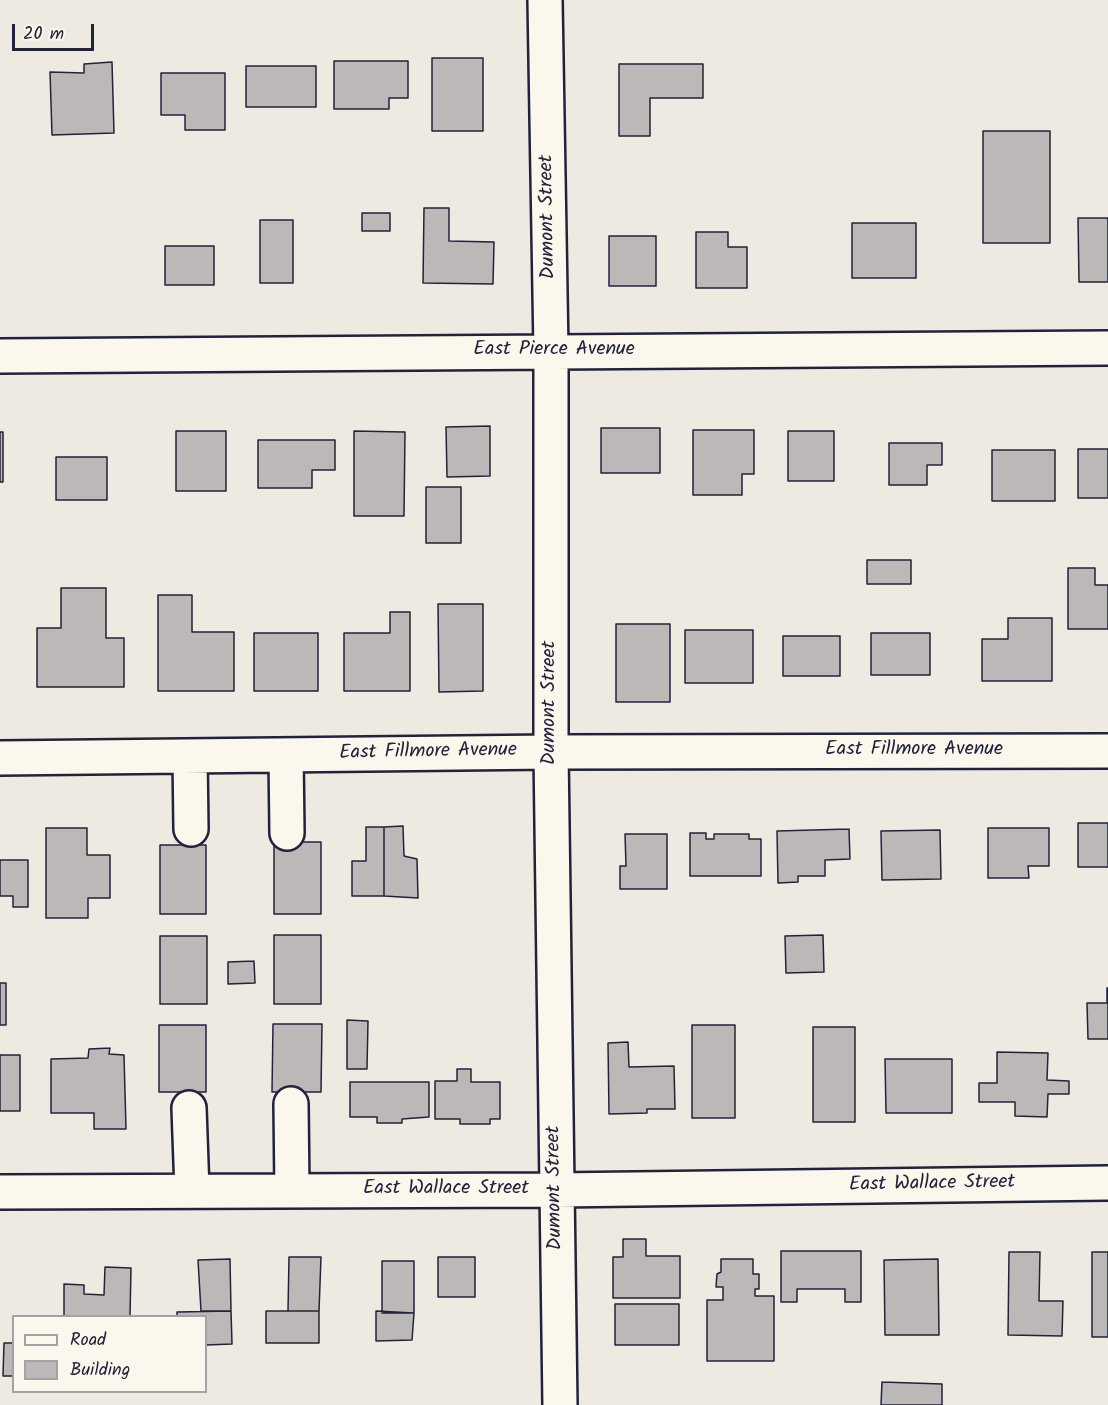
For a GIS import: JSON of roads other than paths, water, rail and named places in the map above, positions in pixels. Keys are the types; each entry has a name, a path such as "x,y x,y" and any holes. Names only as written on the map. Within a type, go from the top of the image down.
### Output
{"street":[{"name":"Dumont Street","path":"545,0 551,351 551,752 560,1405"},
{"name":"East Pierce Avenue","path":"0,356 1108,348"},
{"name":"East Fillmore Avenue","path":"0,758 551,752 1108,751"},
{"path":"286,755 286,833"},
{"path":"190,756 191,829"},
{"path":"291,1104 292,1191"},
{"path":"189,1108 192,1191"},
{"name":"East Wallace Street","path":"0,1192 556,1190 1108,1183"}]}
